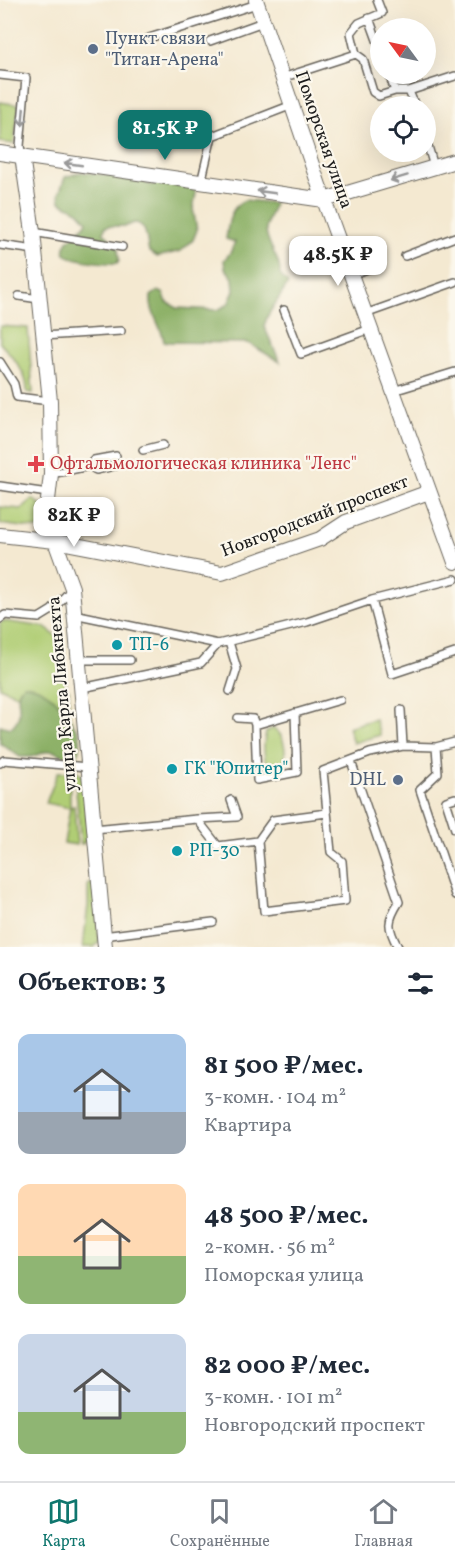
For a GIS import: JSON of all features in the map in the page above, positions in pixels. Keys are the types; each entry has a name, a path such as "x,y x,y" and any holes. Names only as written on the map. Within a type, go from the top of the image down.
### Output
{"street":[{"name":"Поморская улица","path":"257,2 324,200 455,562"},
{"path":"0,153 324,200 455,161"},
{"name":"улица Карла Либкнехта","path":"22,156 33,232 50,401 51,474 45,526 55,541 72,588 104,942"},
{"name":"Новгородский проспект","path":"0,535 55,541 222,573 320,538 346,522 429,492"}],"lane":[{"path":"377,0 382,13 359,23 351,33 356,54 363,59 373,92 379,96 395,91 409,91 455,76"},
{"path":"149,38 257,2"},
{"path":"210,41 263,22"},
{"path":"282,78 356,54"},
{"path":"0,75 26,78 20,146 22,156"},
{"path":"393,84 395,91"},
{"path":"409,91 411,96"},
{"path":"201,183 212,136 292,105"},
{"path":"433,162 434,167"},
{"path":"33,232 122,247"},
{"path":"405,256 455,237"},
{"path":"0,245 35,250"},
{"path":"351,275 381,264"},
{"path":"365,314 455,282"},
{"path":"19,296 39,299"},
{"path":"284,310 301,354 370,329"},
{"path":"43,336 121,331"},
{"path":"0,362 14,384 17,397 50,401"},
{"path":"393,391 455,372"},
{"path":"143,450 163,446"},
{"path":"51,474 89,465 94,460 117,456"},
{"path":"89,465 96,470 118,465"},
{"path":"0,486 48,493"},
{"path":"74,614 218,644 307,622 372,600 455,579"},
{"path":"0,619 5,615 39,618 52,610 72,588"},
{"path":"372,600 392,674 455,653"},
{"path":"229,642 237,669 230,691"},
{"path":"82,688 201,663 218,644"},
{"path":"79,660 130,660"},
{"path":"255,725 340,700"},
{"path":"402,710 403,746"},
{"path":"238,718 253,719 255,725 257,780 297,772 295,713"},
{"path":"327,813 273,820 258,841 264,911 345,900 342,861 331,852 323,771 370,753 403,746 436,747 455,742"},
{"path":"436,747 438,773 420,790 452,874 455,895"},
{"path":"0,764 4,760 88,767"},
{"path":"351,760 399,902 389,917 390,932 398,947"},
{"path":"455,798 446,801 455,829"},
{"path":"94,829 237,817 231,800"},
{"path":"197,819 218,846 258,841"},
{"path":"104,942 213,922"}],"green space":[{"path":"0,102 19,105 14,144 0,142"},
{"path":"81,172 136,179 151,185 163,180 193,187 196,193 193,209 197,230 193,240 181,251 157,257 149,251 142,226 134,223 126,226 105,227 104,233 118,247 119,260 117,263 82,260 65,254 66,244 87,221 78,211 60,202 59,194 65,177"},
{"path":"245,200 274,203 266,231 279,264 280,275 288,284 268,315 264,326 280,362 248,343 164,342 152,308 151,296 158,291 163,293 167,302 177,308 218,310 228,304 234,291 233,278 225,268 224,260 235,242 226,239 233,211"},
{"path":"0,326 28,328 33,393 27,392 22,372 0,343"},
{"path":"33,499 41,505 41,525 38,529 0,524 0,507 21,509"},
{"path":"3,621 44,627 64,642 66,688 69,690 69,715 73,724 58,704 42,693 24,685 17,695 0,687 0,623"},
{"path":"24,685 39,689 49,695 60,706 66,719 77,729 80,742 79,752 74,760 53,751 31,757 20,757 0,743 0,725 10,728 19,716 18,694"},
{"path":"375,719 380,735 353,743 348,727"},
{"path":"273,728 281,735 285,751 283,768 278,772 269,770 265,756 266,732"},
{"path":"74,771 83,777 89,836 83,844 81,844"},
{"path":"58,772 70,772 70,807 74,806 77,845 64,843 70,808 46,803"},
{"path":"88,884 96,884 99,942 94,947 83,947"}],"place":[{"name":"Пункт связи \"Титан-Арена\"","path":"93,49"},
{"name":"Офтальмологическая клиника \"Ленс\"","path":"36,464"},
{"name":"ТП-6","path":"117,645"},
{"name":"ГК \"Юпитер\"","path":"172,769"},
{"name":"DHL","path":"398,780"},
{"name":"РП-30","path":"177,851"}]}
